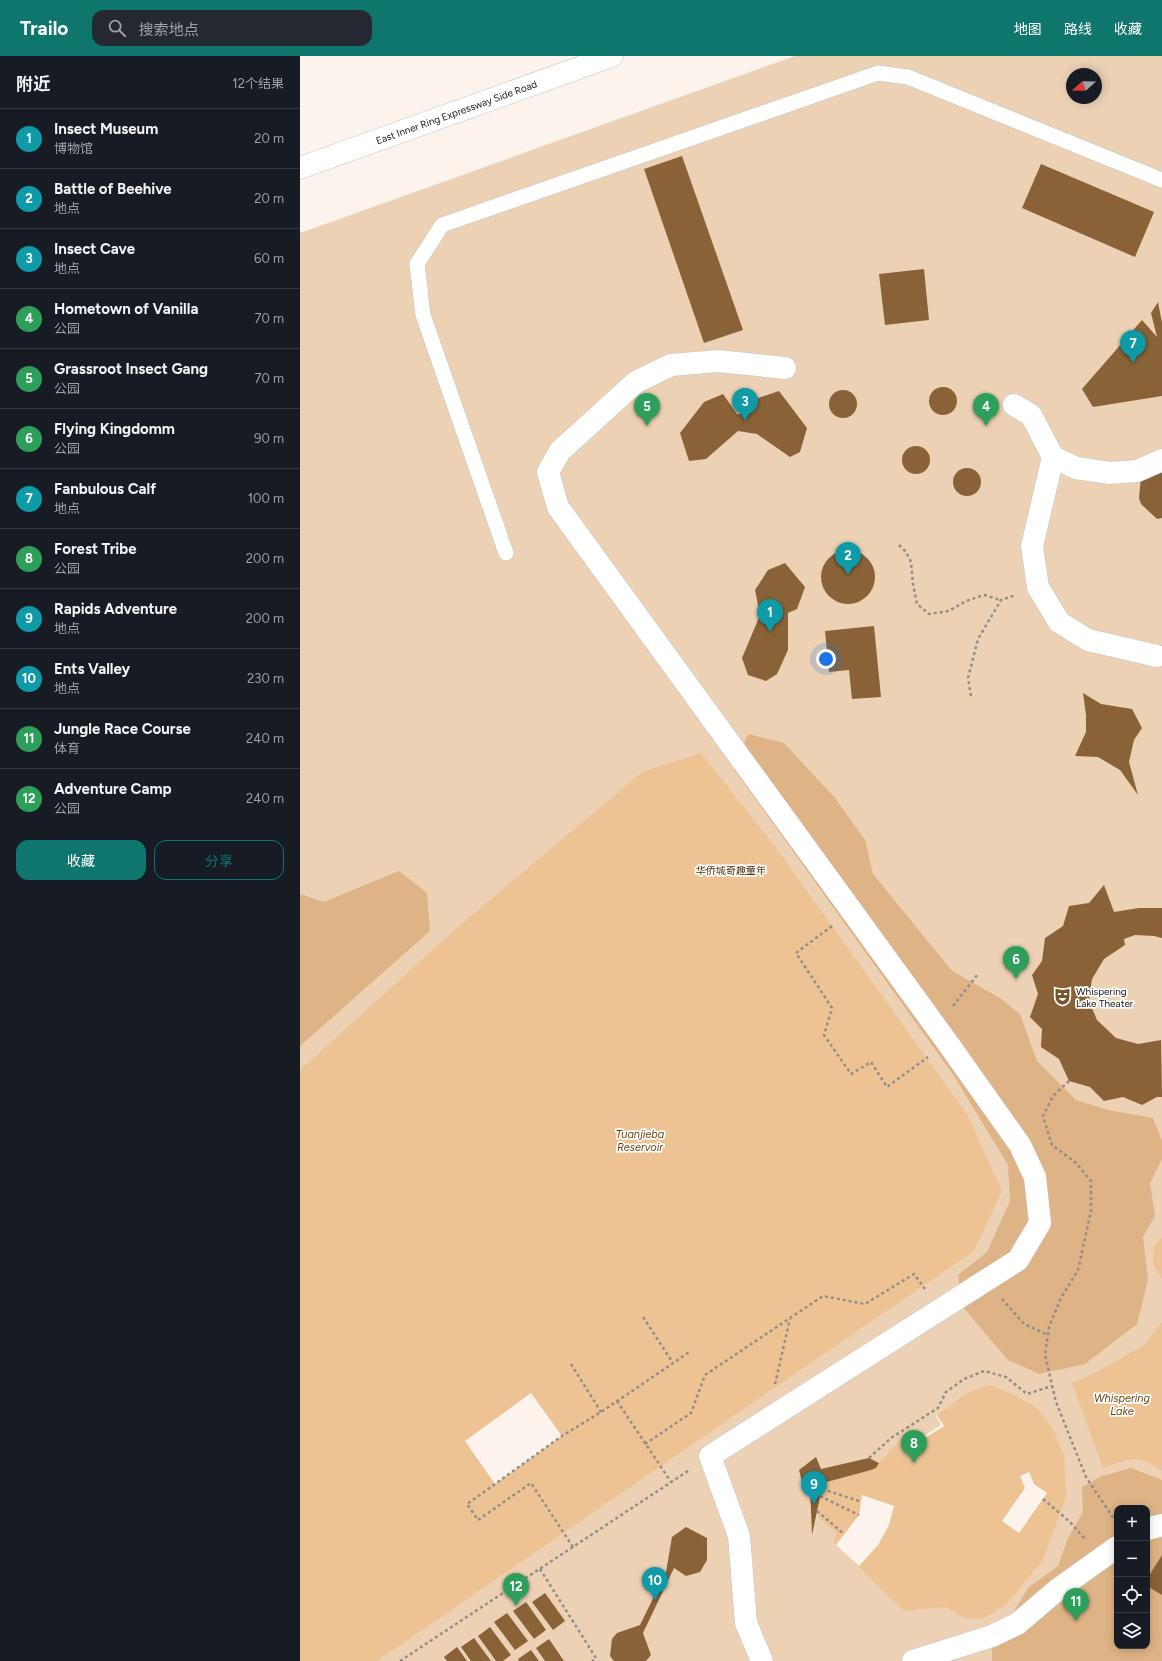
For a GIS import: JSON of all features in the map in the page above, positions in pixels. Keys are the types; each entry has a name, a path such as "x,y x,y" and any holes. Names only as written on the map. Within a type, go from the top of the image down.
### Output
{"street":[{"name":"East Inner Ring Expressway Side Road","path":"300,168 612,56"},
{"path":"762,1661 746,1623 739,1536 710,1456 1018,1260 1040,1222 1035,1177 1020,1145 942,1034 558,507 548,472 560,451 636,382 671,365 718,361 785,368"},
{"path":"1014,405 1031,415 1053,457 1076,468 1110,473 1137,470 1162,460"},
{"path":"1053,457 1032,546 1038,587 1059,622 1088,640 1157,656"},
{"path":"1150,1528 1162,1524"},
{"path":"913,1661 992,1636 1017,1624 1057,1590 1109,1552"}],"lane":[{"path":"506,553 423,315 417,264 442,225 878,73 908,77 1162,180"}],"path":[{"path":"899,545 906,552 911,562 917,604 929,614 949,611 966,601 984,596 1001,600 1038,587"},
{"path":"971,696 968,678 978,639 1001,600"},
{"path":"852,910 796,953 832,1008 824,1035 851,1074 871,1062 887,1087 942,1034 978,974"},
{"path":"1069,1081 1053,1096 1043,1116 1052,1145 1075,1162 1091,1181 1092,1211 1078,1270 1061,1298 1049,1327 1045,1355 1056,1402 1086,1477 1114,1519"},
{"path":"645,1444 691,1414 705,1375 823,1296 865,1304 914,1274 941,1309"},
{"path":"990,1278 1001,1297 1024,1324 1048,1335"},
{"path":"643,1318 673,1363"},
{"path":"767,1420 790,1318"},
{"path":"573,1547 531,1483 478,1520 467,1504 562,1436 601,1412 690,1351"},
{"path":"571,1364 601,1412"},
{"path":"870,1458 891,1438 938,1408 946,1392 964,1379 984,1371 1006,1377 1027,1394 1052,1386"},
{"path":"617,1401 671,1482"},
{"path":"400,1661 710,1456"},
{"path":"822,1489 862,1502"},
{"path":"820,1496 859,1515"},
{"path":"1043,1499 1109,1552"},
{"path":"817,1511 844,1534"},
{"path":"540,1569 596,1658 592,1661"}],"green space":[{"name":"华侨城奇趣童年","path":"795,56 1162,56 1162,1661 316,1661 300,1618 300,233"}],"shaded area":[{"path":"748,734 784,743 835,798 865,840 873,874 952,971 1000,998 1020,1014 1037,1061 1076,1100 1108,1110 1153,1118 1162,1141 1162,1159 1150,1183 1155,1216 1143,1237 1148,1280 1137,1324 1085,1364 1039,1374 1008,1360 962,1306 958,1275 987,1252 1010,1201 1008,1165 954,1076 734,769"},
{"path":"399,871 427,893 430,931 300,1046 300,894 324,902"},
{"path":"1131,1468 1162,1480 1162,1661 992,1661 992,1648 1028,1588 1058,1566 1068,1538 1083,1512 1082,1487 1102,1476"}],"water":[{"name":"Tuanjieba Reservoir","path":"701,753 774,845 967,1114 1002,1191 974,1251 377,1661 300,1661 300,1070 460,925 642,772"},
{"path":"1162,1237 1162,1279 1153,1265 1154,1246"},
{"name":"Whispering Lake","path":"1162,1322 1162,1471 1146,1462 1134,1459 1103,1468 1072,1383 1097,1372 1144,1345"},
{"path":"991,1385 1036,1407 1053,1429 1064,1456 1066,1497 1043,1560 1007,1604 982,1619 964,1618 945,1607 904,1611 833,1542 837,1533 820,1519 817,1511 823,1483 876,1468 902,1438 909,1448 944,1426 937,1415 969,1392"}],"pier":[{"path":"531,1393 562,1436 495,1484 465,1441"},
{"path":"936,1414 944,1426 909,1448 901,1436 904,1436 909,1445 941,1425"},
{"path":"1029,1472 1034,1484 1047,1493 1019,1533 1002,1521 1025,1488 1020,1476"},
{"path":"862,1495 894,1506 889,1525 878,1545 859,1566 836,1545 859,1515"}],"building":[{"path":"682,156 743,330 704,343 644,169"},
{"path":"1041,164 1154,212 1135,257 1022,208"},
{"path":"924,269 929,320 885,325 879,274"},
{"path":"1158,302 1162,323 1162,396 1093,407 1082,389 1142,320 1157,337 1151,313"},
{"path":"943,387 953,391 957,401 953,411 943,415 933,411 929,401 933,391"},
{"path":"843,390 853,394 857,404 853,414 843,418 833,414 829,404 833,394"},
{"path":"779,391 807,428 800,452 790,457 757,434 738,431 706,459 689,461 680,433 704,402 723,394 737,414 748,414 758,398"},
{"path":"916,446 926,450 930,460 926,470 916,474 906,470 902,460 906,450"},
{"path":"1162,467 1162,518 1157,519 1141,504 1139,498 1141,476"},
{"path":"967,468 977,472 981,482 977,492 967,496 957,492 953,482 957,472"},
{"path":"848,550 858,552 867,558 873,567 875,577 873,587 867,596 858,602 848,604 838,602 829,596 823,587 821,577 823,567 829,558 838,552"},
{"path":"785,563 805,587 797,609 788,613 788,650 777,674 766,681 748,675 742,658 760,615 755,590 768,570"},
{"path":"874,626 881,697 852,699 849,670 829,672 825,631"},
{"path":"1083,693 1101,704 1132,709 1142,728 1134,740 1129,762 1138,795 1120,770 1098,757 1075,756 1086,732 1086,715"},
{"name":"Whispering Lake Theater","path":"1104,885 1114,912 1139,908 1162,908 1162,938 1135,935 1124,939 1125,945 1104,959 1092,979 1089,1001 1097,1020 1116,1038 1138,1044 1161,1040 1162,1097 1157,1097 1142,1105 1123,1097 1104,1101 1090,1087 1069,1081 1059,1059 1041,1047 1042,1029 1030,1017 1038,994 1032,975 1042,961 1045,938 1063,926 1069,906 1089,903"},
{"path":"816,1457 821,1469 869,1458 879,1463 876,1468 871,1470 823,1483 812,1535 810,1485 803,1486 799,1470"},
{"path":"686,1527 707,1538 707,1560 700,1572 686,1576 674,1568 643,1633 651,1655 646,1661 614,1661 610,1656 612,1639 617,1633 640,1625 666,1572 672,1537"},
{"path":"1162,1555 1162,1595 1150,1588 1150,1574"},
{"path":"545,1593 565,1621 553,1630 532,1602"},
{"path":"526,1602 546,1630 534,1639 513,1611"},
{"path":"507,1613 528,1641 515,1650 494,1622"},
{"path":"490,1627 511,1655 503,1661 496,1661 478,1636"},
{"path":"474,1638 491,1661 471,1661 461,1647"},
{"path":"549,1639 564,1661 545,1661 536,1648"},
{"path":"457,1647 467,1661 447,1661 444,1657"},
{"path":"531,1650 539,1661 519,1661 518,1659"}],"place":[{"name":"Fanbulous Calf","path":"1133,363"},
{"name":"Insect Cave","path":"745,421"},
{"name":"Grassroot Insect Gang","path":"647,426"},
{"name":"Hometown of Vanilla","path":"986,426"},
{"name":"Battle of Beehive","path":"848,575"},
{"name":"Insect Museum","path":"770,632"},
{"name":"Flying Kingdomm","path":"1016,979"},
{"name":"Whispering Lake Theater","path":"1063,997"},
{"name":"Forest Tribe","path":"914,1463"},
{"name":"Rapids Adventure","path":"814,1504"},
{"name":"Ents Valley","path":"655,1600"},
{"name":"Adventure Camp","path":"516,1606"},
{"name":"Jungle Race Course","path":"1076,1621"}]}
